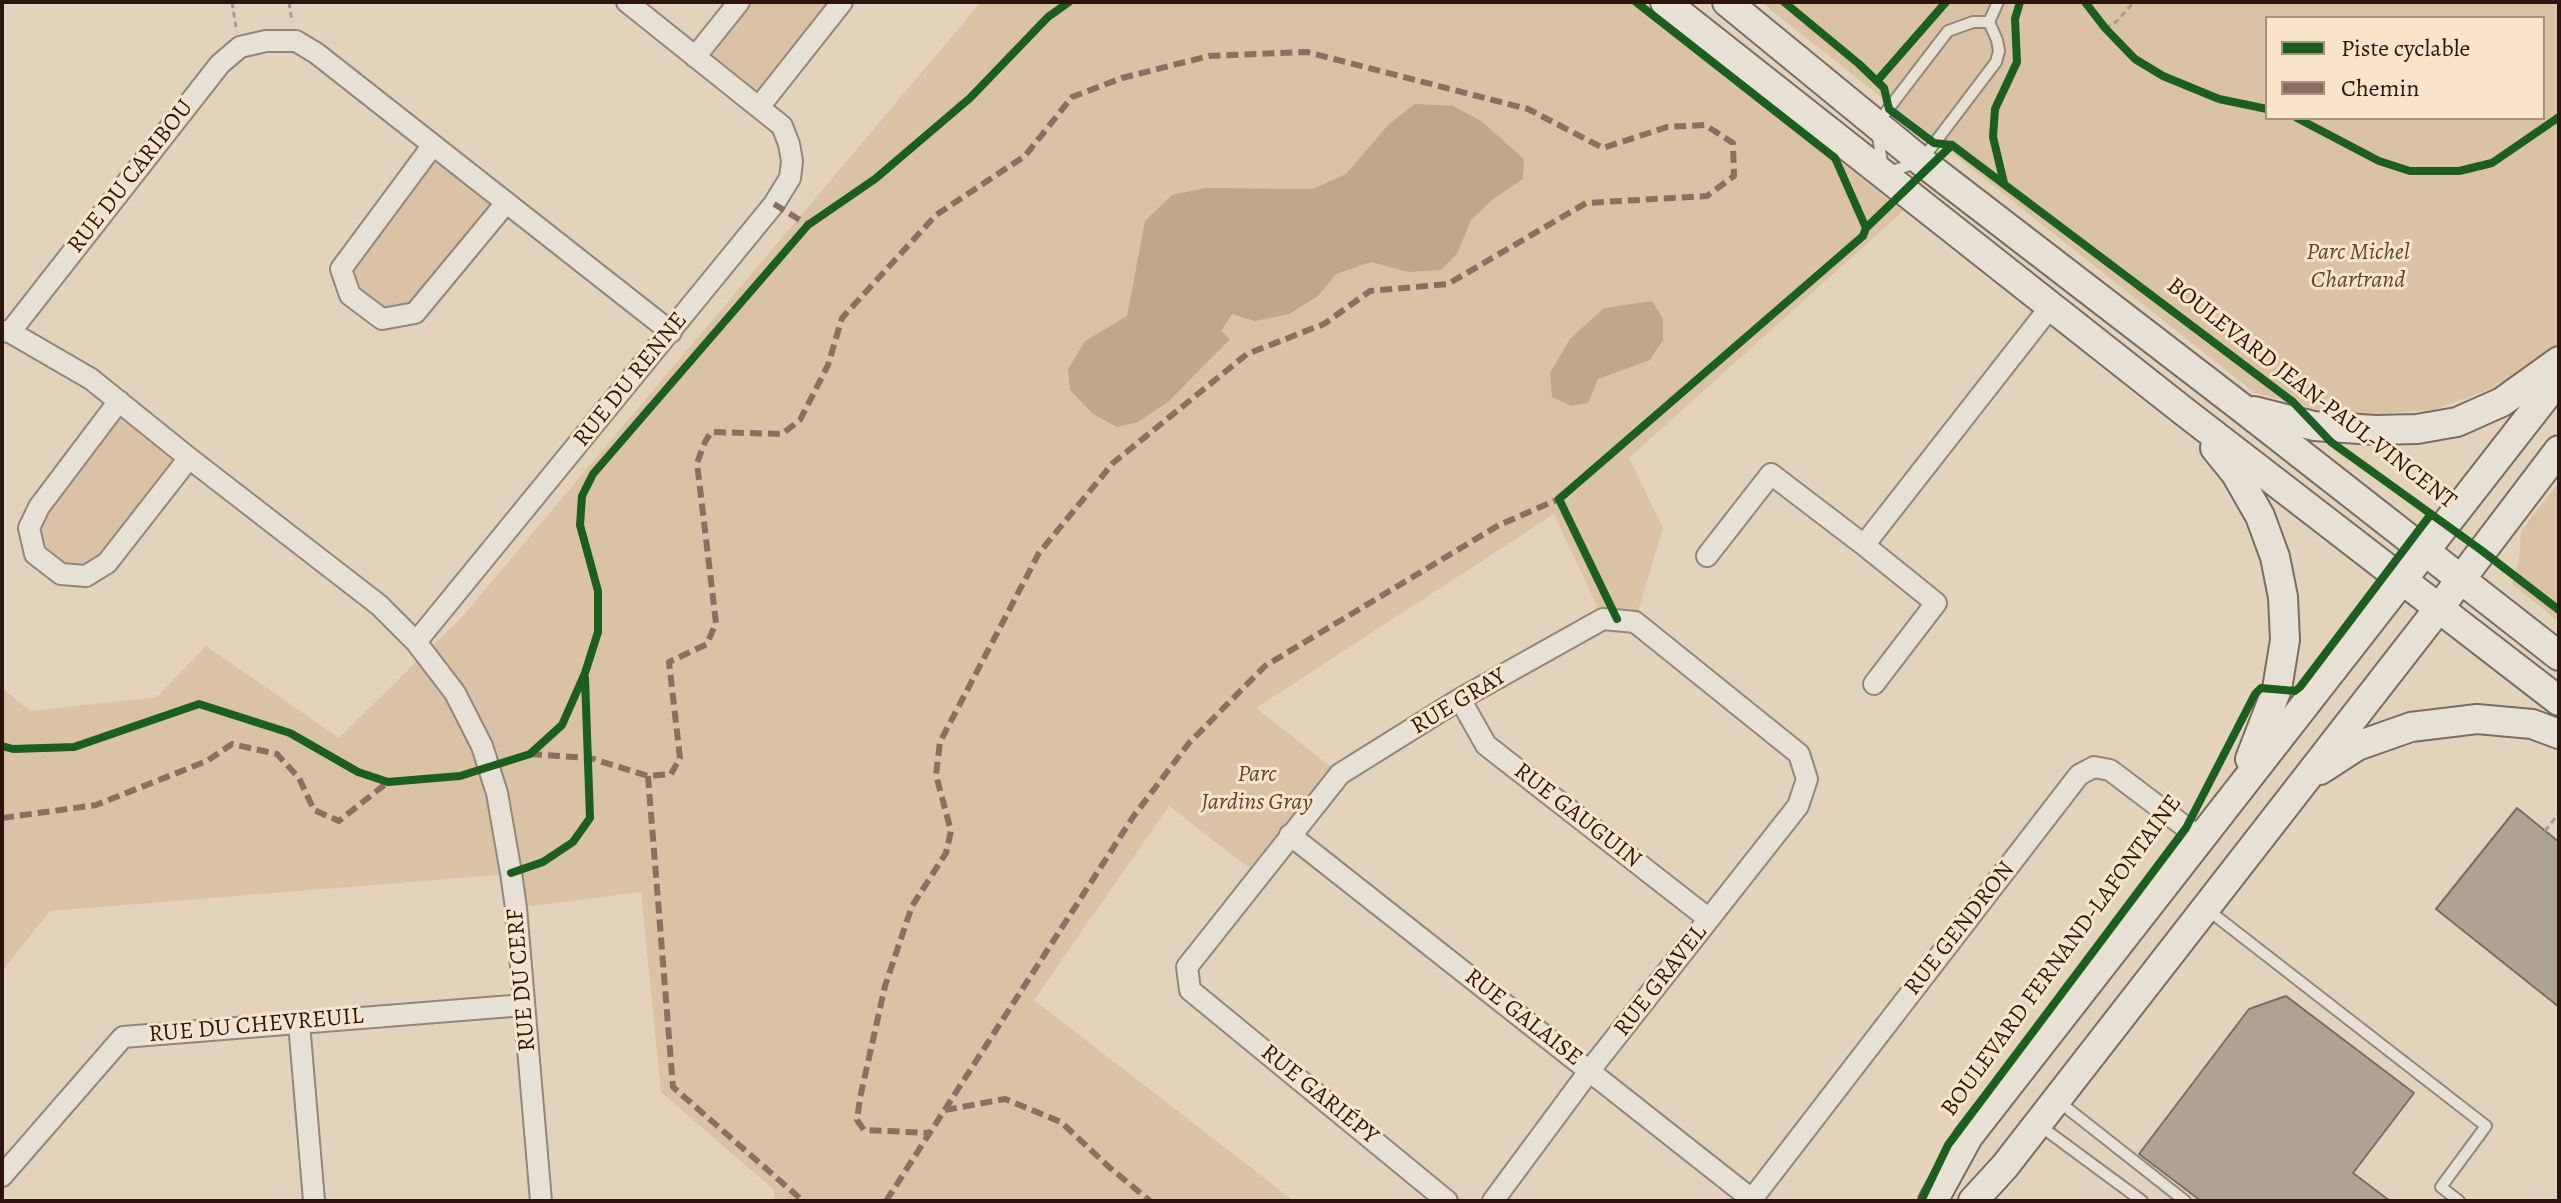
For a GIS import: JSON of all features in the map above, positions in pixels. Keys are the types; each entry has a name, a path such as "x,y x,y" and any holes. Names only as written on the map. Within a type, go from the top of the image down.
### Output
{"street":[{"name":"RUE DU RENNE","path":"416,642 671,332 774,204 790,178 792,161 782,126 627,2"},
{"path":"695,57 739,2"},
{"path":"759,107 842,2"},
{"path":"1665,2 2186,413 2559,701"},
{"path":"1727,2 1921,161 2559,656"},
{"path":"240,47 266,41 296,41 316,53 671,332"},
{"name":"RUE DU CARIBOU","path":"6,332 220,64 240,47"},
{"path":"433,145 341,269 350,295 382,319 415,313 506,203"},
{"path":"1864,545 2072,277"},
{"name":"RUE DU CERF","path":"6,332 91,379 379,605 416,642 455,693 482,746 497,793 516,908 541,1201"},
{"path":"2242,408 2314,426 2417,429 2457,422 2502,402 2559,361"},
{"name":"BOULEVARD FERNAND-LAFONTAINE","path":"1933,1201 1968,1137 2559,379"},
{"path":"119,401 39,507 29,528 35,554 61,574 86,576 107,563 189,458"},
{"path":"2186,413 2236,474 2260,516 2275,557 2283,597 2285,640 2277,689 2240,786"},
{"path":"1973,1201 2049,1110 2559,450"},
{"path":"1707,556 1771,474 1864,545 1936,603 1874,684"},
{"name":"RUE GRAY","path":"1190,990 1187,967 1340,774 1460,699 1603,619 1635,622 1799,754"},
{"name":"RUE GAUGUIN","path":"1460,699 1486,745 1709,919"},
{"path":"2302,781 2357,746 2411,727 2477,719 2532,724 2559,734"},
{"name":"RUE GRAVEL","path":"1493,1201 1590,1070 1798,806 1807,779 1799,754"},
{"name":"RUE GENDRON","path":"1753,1200 2079,775 2094,767 2110,770 2200,838"},
{"name":"RUE GALAISE","path":"1290,835 1753,1200"},
{"name":"RUE GARIÉPY","path":"1190,990 1447,1201"},
{"name":"RUE DU CHEVREUIL","path":"2,1176 123,1037 524,1005"},
{"path":"299,1023 314,1201"},
{"name":"BOULEVARD FERNAND-LAFONTAINE","path":"2010,1082 2049,1110"}],"lane":[{"path":"1989,22 1973,22 1948,31 1876,125 1884,174 1921,161 1996,62 1999,51 1989,22 1998,2"},
{"path":"2205,907 2486,1126 2441,1187 2459,1201"},
{"path":"2049,1110 2142,1201"},
{"path":"2049,1110 2185,1201"}],"path":[{"path":"232,2 240,47"},
{"path":"2105,28 2116,22 2134,2"},
{"path":"2098,20 2115,38"},
{"path":"2545,831 2559,813"}],"green space":[{"path":"739,2 842,2 759,107 695,57"},
{"name":"Parc Jardins Gray","path":"981,2 1640,2 1903,211 1629,458 1663,528 1635,622 1603,619 1554,514 1256,708 1340,774 1258,875 1169,806 1034,1000 1294,1201 774,1201 774,1190 661,1092 641,892 516,908 510,874 50,911 2,971 2,688 30,711 157,697 206,646 339,738 461,618"},
{"name":"Parc Michel Chartrand","path":"1761,2 2559,2 2559,346 2499,386 2433,410 2343,416 2255,393"},
{"path":"433,145 506,203 415,313 382,319 341,269"},
{"path":"119,401 189,458 86,576 35,554 39,507"},
{"path":"2559,482 2559,622 2512,584 2519,560 2521,531"}],"shaded area":[{"path":"1415,104 1453,106 1481,121 1524,159 1523,179 1493,199 1471,220 1457,254 1441,270 1408,272 1371,262 1336,274 1318,296 1289,314 1255,321 1232,314 1221,331 1230,339 1168,402 1138,422 1117,427 1093,414 1070,390 1068,369 1085,341 1127,316 1145,221 1172,195 1206,188 1313,189 1346,174 1389,124"},
{"path":"1652,301 1663,318 1663,340 1650,360 1598,379 1588,403 1571,406 1552,397 1550,373 1570,339 1604,308"}],"building":[{"path":"2517,808 2559,842 2559,1007 2436,909"},
{"path":"2286,996 2414,1093 2353,1173 2390,1201 2201,1201 2139,1154 2249,1009"}],"marked path":[{"path":"530,754 590,758 648,776 671,774 680,758 669,662 707,644 716,623 697,463 705,442 711,432 782,434 800,420 828,365 842,318 936,215 1025,156 1072,97 1122,78 1209,56 1307,52 1528,109 1603,148 1667,127 1705,125 1733,143 1734,176 1707,196 1586,203 1448,284 1370,291 1324,324 1247,354 1113,463 1039,553 940,742 936,775 951,831 946,853 912,906 885,986 860,1098 857,1120 864,1130 930,1133"},
{"path":"774,204 808,225"},
{"path":"886,1201 1133,817 1189,743 1265,666 1499,525 1559,499"},
{"path":"2,818 96,805 207,761 232,744 277,754 299,778 314,810 339,821 388,782"},
{"path":"648,776 673,1087 803,1201"},
{"path":"945,1110 1005,1099 1061,1122 1150,1201"}],"cycle path":[{"path":"2,746 13,749 74,747 199,704 290,733 358,772 388,782 460,776 530,754 562,725 585,673 598,632 598,591 580,525 582,496 593,474 808,225 875,179 970,98 1048,17 1069,2"},
{"path":"1636,2 1835,158 1866,228"},
{"name":"BOULEVARD JEAN-PAUL-VINCENT","path":"1784,2 1884,88 1889,109 1934,143 1952,145 2293,402 2331,442 2559,610"},
{"path":"1877,81 1946,2"},
{"path":"2004,183 1993,137 1995,109 2017,62 2015,19 2020,2"},
{"path":"2085,2 2135,59 2163,76 2219,99 2265,109"},
{"path":"2301,120 2379,161 2410,171 2459,171 2492,163 2559,117"},
{"path":"1617,619 1559,499 1863,236 1866,228 1952,145"},
{"name":"BOULEVARD JEAN-PAUL-VINCENT","path":"1921,1201 1948,1145 2186,828 2255,694 2261,688 2295,691 2300,687 2431,514"},
{"path":"511,873 543,862 573,842 590,818 585,678"}]}
